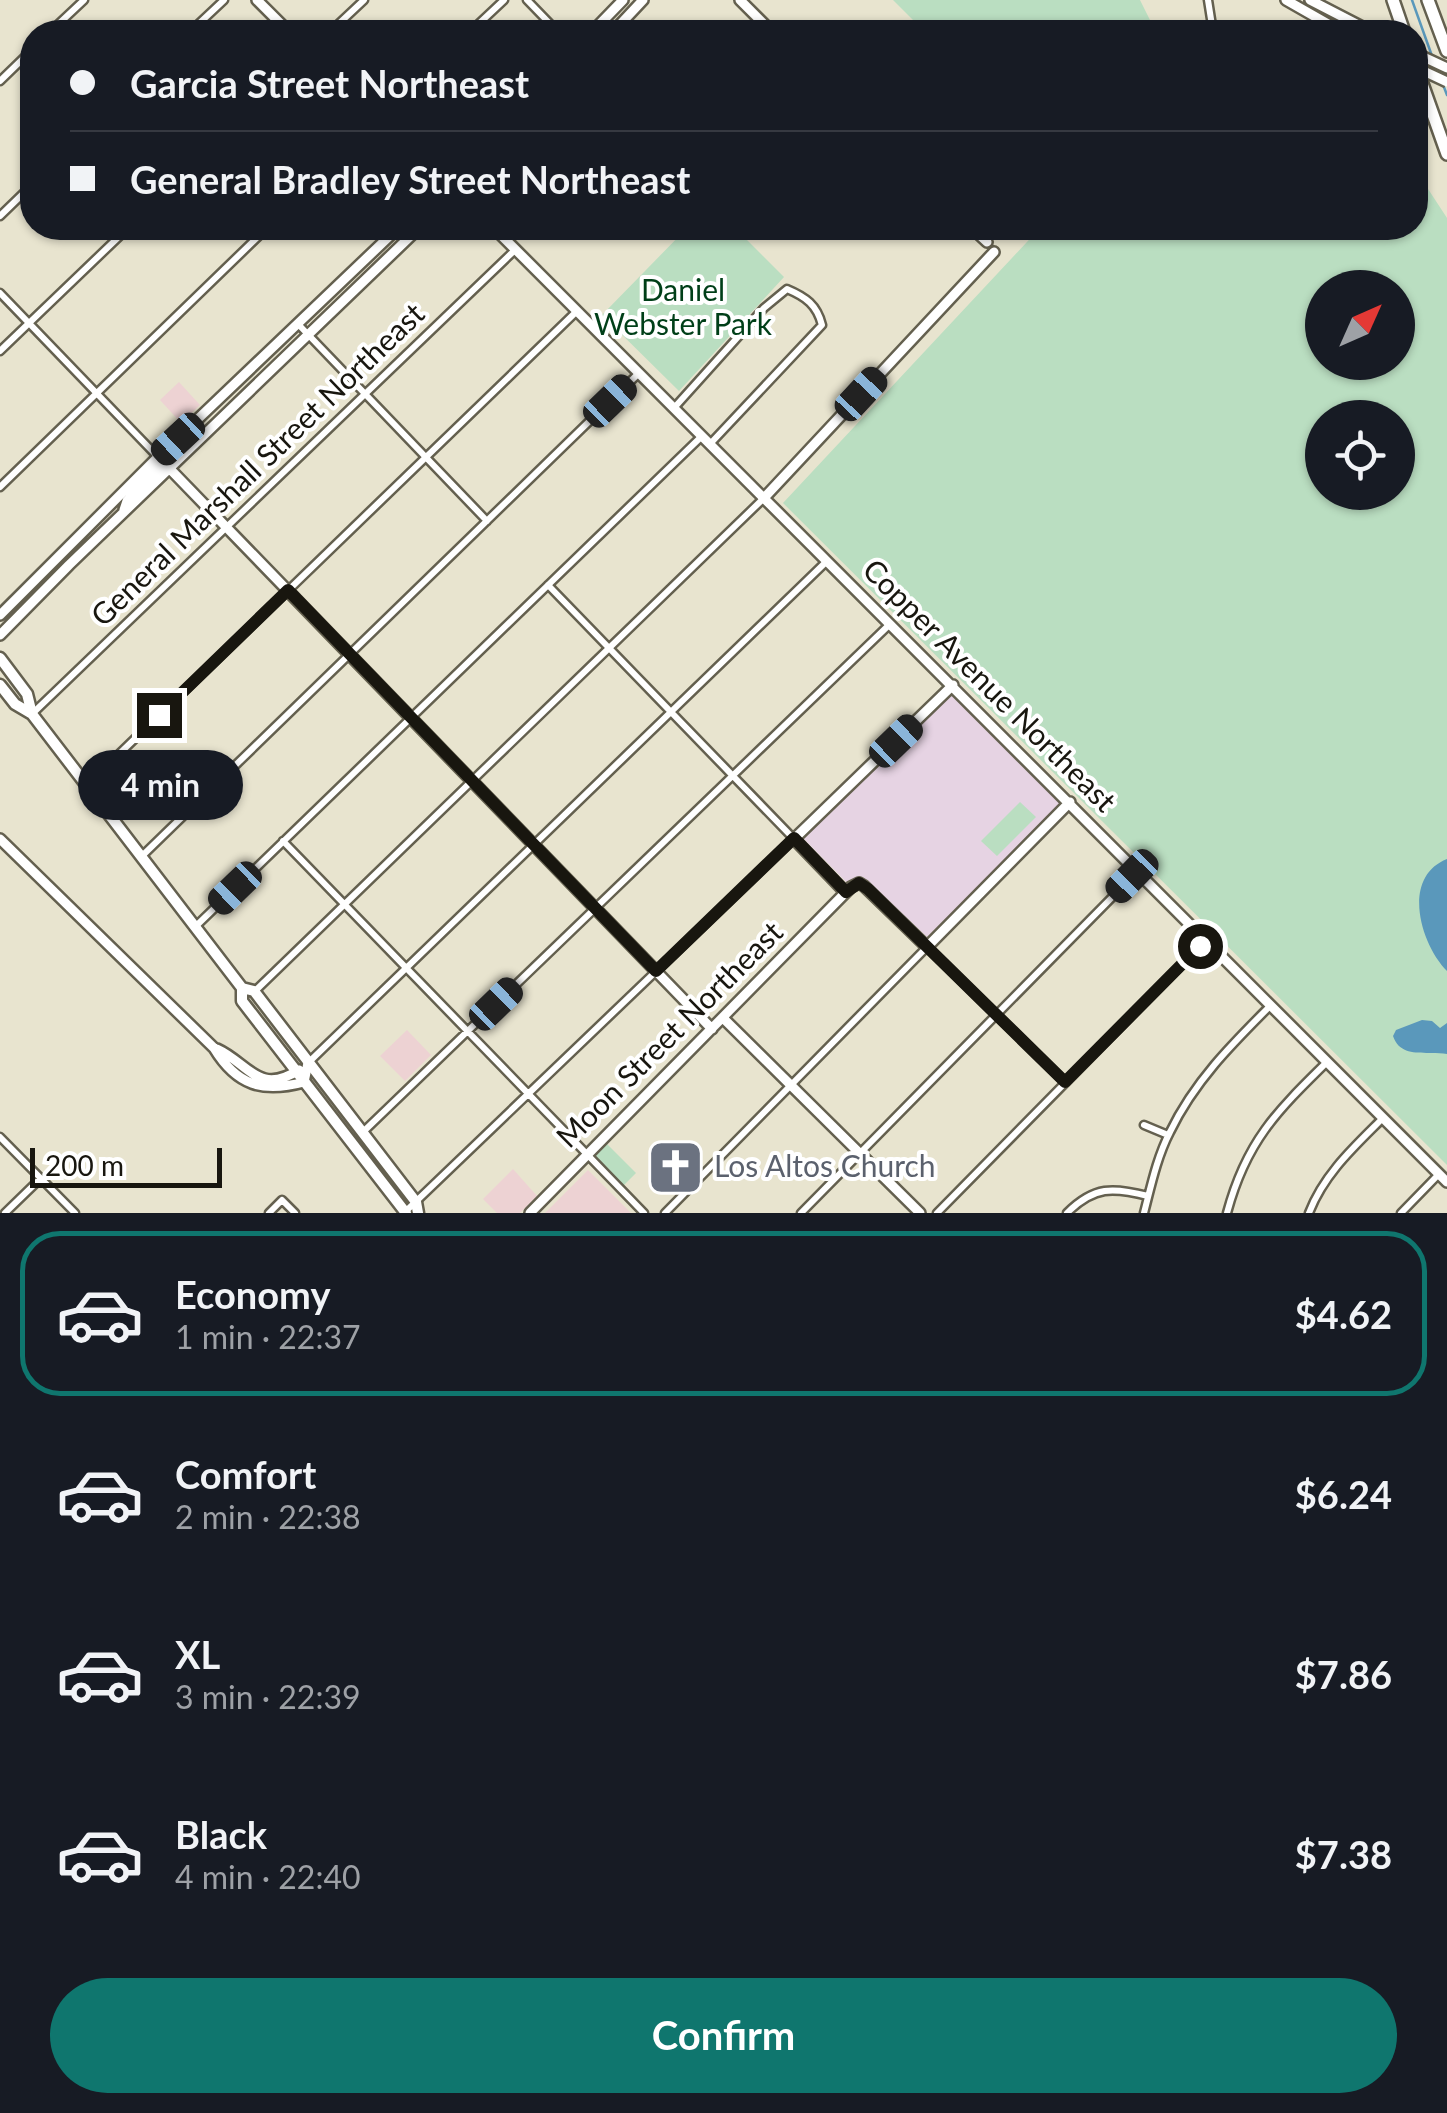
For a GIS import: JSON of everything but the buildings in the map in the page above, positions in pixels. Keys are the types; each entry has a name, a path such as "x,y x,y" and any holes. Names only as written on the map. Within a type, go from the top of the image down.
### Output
{"highway":[{"path":"1428,0 1447,51"},
{"path":"1428,102 1447,154"}],"main road":[{"path":"0,658 27,694 32,714"},
{"path":"0,685 15,704 32,714 195,927 308,1062 417,1208"},
{"path":"248,989 242,1001 405,1212"}],"street":[{"path":"63,20 84,0"},
{"path":"203,20 224,0"},
{"path":"257,0 277,20"},
{"path":"343,20 364,0"},
{"path":"483,20 504,0"},
{"path":"527,0 546,20"},
{"path":"604,20 623,0"},
{"path":"625,20 644,0"},
{"path":"740,0 760,20"},
{"path":"1286,0 1321,20"},
{"path":"1310,0 1349,20"},
{"path":"0,81 20,62"},
{"path":"0,216 20,196"},
{"path":"0,351 115,240"},
{"path":"0,487 256,240"},
{"path":"0,615 158,457 386,240"},
{"path":"0,635 407,240"},
{"name":"Copper Avenue Northeast","path":"507,240 1443,1178"},
{"name":"General Marshall Street Northeast","path":"32,714 516,249"},
{"path":"248,989 345,904 764,498 994,252"},
{"path":"674,408 764,308 787,289 806,297 822,325 710,444"},
{"path":"0,293 158,457 160,467 127,501 124,513"},
{"path":"87,784 576,311"},
{"path":"298,324 487,521"},
{"path":"141,856 639,373"},
{"path":"197,420 191,435 168,458 170,468 712,1029"},
{"path":"195,927 702,436"},
{"path":"0,839 214,1048 260,1078 301,1077 308,1062 828,560"},
{"path":"548,585 846,892 856,884 864,886 1065,1082"},
{"path":"362,1133 891,623"},
{"path":"405,1212 417,1208 528,1094 953,685"},
{"path":"665,1213 1070,802"},
{"path":"283,841 644,1213"},
{"path":"801,1213 1138,871"},
{"name":"Moon Street Northeast","path":"530,1213 846,892"},
{"path":"937,1213 1206,940"},
{"path":"1144,1213 1168,1134 1207,1071 1270,1006"},
{"path":"723,1018 920,1213"},
{"path":"1226,1213 1240,1170 1261,1133 1327,1062"},
{"path":"1309,1213 1332,1170 1384,1118"},
{"path":"1144,1125 1168,1134"},
{"path":"0,1137 75,1213"},
{"path":"6,1213 41,1178"},
{"path":"1401,1213 1443,1178"},
{"path":"1067,1213 1084,1198 1103,1190 1127,1190 1148,1196"},
{"path":"268,1213 282,1200 295,1213"}],"shaded area":[{"path":"179,382 200,405 181,423 160,400"},
{"path":"952,691 1064,803 927,937 863,877 848,884 802,837"},
{"path":"407,1030 431,1055 405,1081 380,1056"},
{"path":"513,1169 537,1196 520,1213 497,1213 483,1199"},
{"path":"588,1170 631,1213 545,1213"}],"green space":[{"path":"893,0 1140,0 1150,20 913,20"},
{"path":"1428,189 1447,218 1447,1165 783,503 1029,240 1428,240"},
{"name":"Daniel Webster Park","path":"675,240 747,240 784,277 679,391 602,315"},
{"path":"1020,802 1036,817 997,856 981,841"},
{"path":"606,1143 636,1173 623,1186 594,1156"}],"water":[{"path":"1447,859 1447,971 1429,945 1420,912 1420,895 1433,868"},
{"path":"1422,1020 1432,1021 1440,1028 1447,1023 1447,1054 1409,1051 1397,1044 1393,1036 1396,1030"}],"waterway":[{"path":"1412,0 1419,20"},
{"path":"1428,45 1432,56"},
{"path":"1442,82 1447,95"}],"place":[{"name":"Los Altos Church","path":"675,1167"}],"route":[{"path":"159,715 288,590 656,971 794,838 846,892 859,883 868,889 1065,1082 1200,946"}]}
